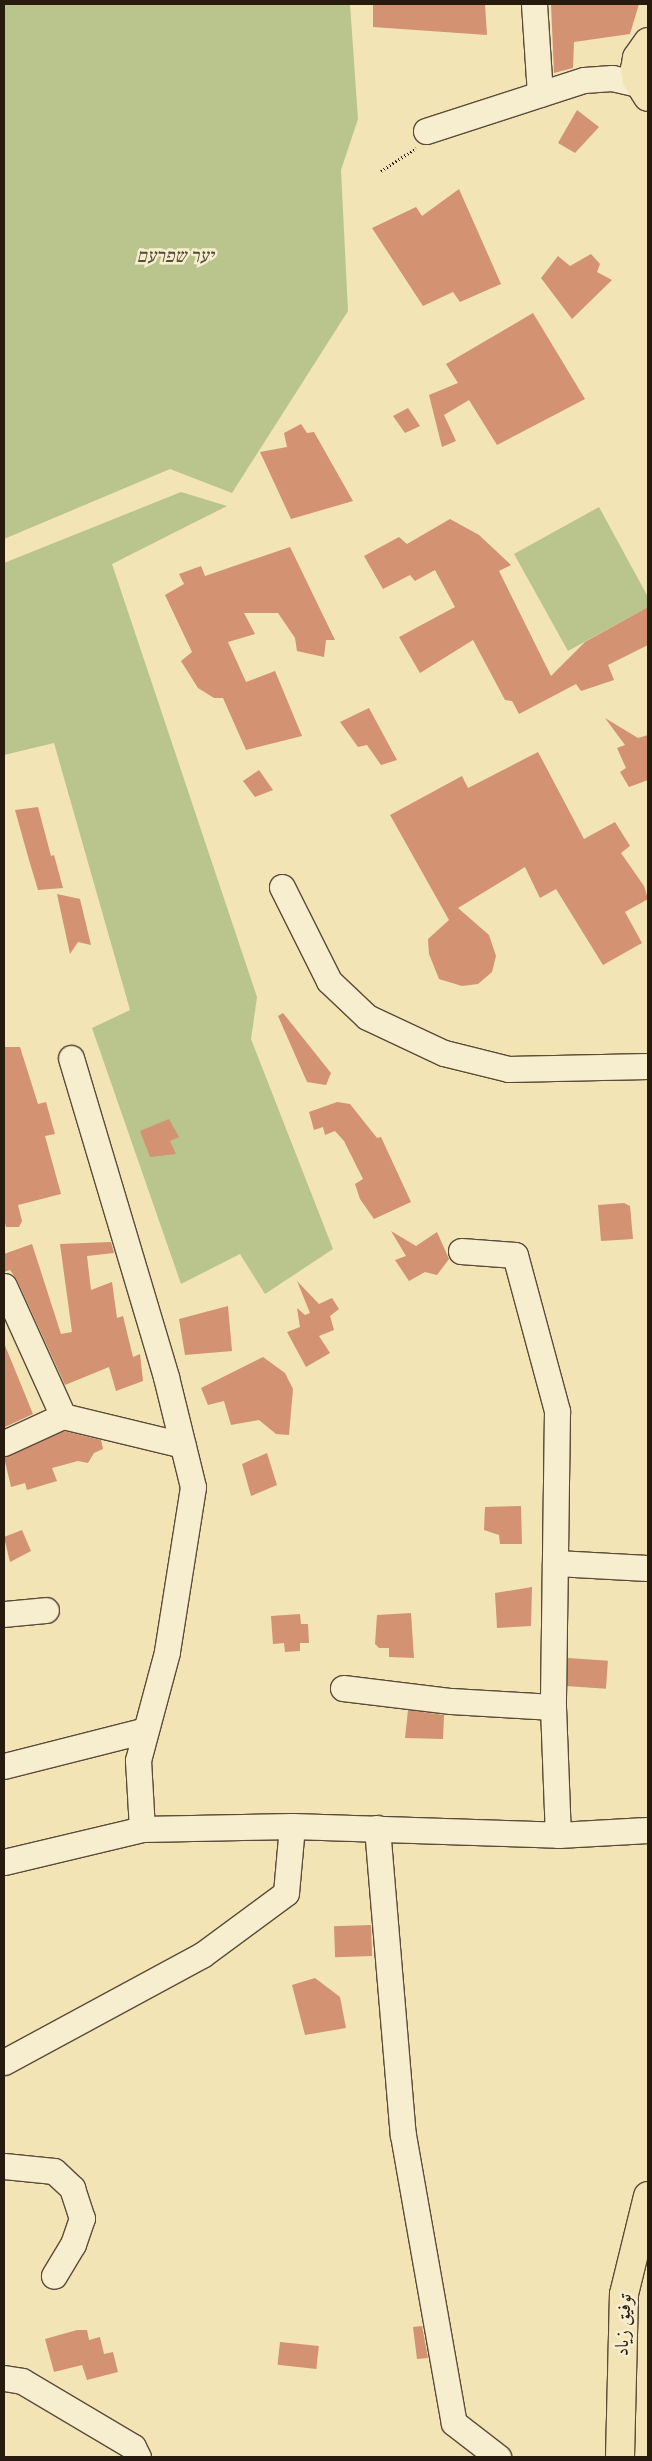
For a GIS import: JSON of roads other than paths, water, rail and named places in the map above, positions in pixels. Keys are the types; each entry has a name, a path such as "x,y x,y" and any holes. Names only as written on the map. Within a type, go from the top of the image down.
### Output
{"main road":[{"path":"644,94 635,69 645,45"},
{"name":"توفيق زياد","path":"620,2457 624,2294 648,2196"},
{"name":"توفيق زياد","path":"636,2457 640,2313 648,2266"}],"street":[{"path":"534,4 540,94"},
{"path":"426,131 584,80 645,45"},
{"path":"584,80 612,78 644,94"},
{"path":"282,887 330,981 367,1017 444,1054 508,1069 648,1066"},
{"path":"71,1058 183,1445 193,1487 167,1652 138,1760 142,1830"},
{"path":"461,1252 515,1255 557,1411 553,1707 558,1835"},
{"path":"4,1286 63,1416"},
{"path":"4,1443 63,1416 183,1445"},
{"path":"555,1563 648,1568"},
{"path":"4,1614 46,1610"},
{"path":"343,1688 451,1701 553,1707"},
{"path":"4,1766 146,1730"},
{"path":"4,1862 142,1830 292,1826 558,1835 648,1830"},
{"path":"4,2062 202,1955 286,1893 292,1826"},
{"path":"377,1828 403,2135 454,2423 498,2457"},
{"path":"4,2166 54,2171 72,2188 82,2218 73,2244 54,2276"},
{"path":"4,2378 22,2381 39,2391 133,2447 138,2457"}],"park label":[{"name":"יער שפרעם","path":"175,257"}]}
